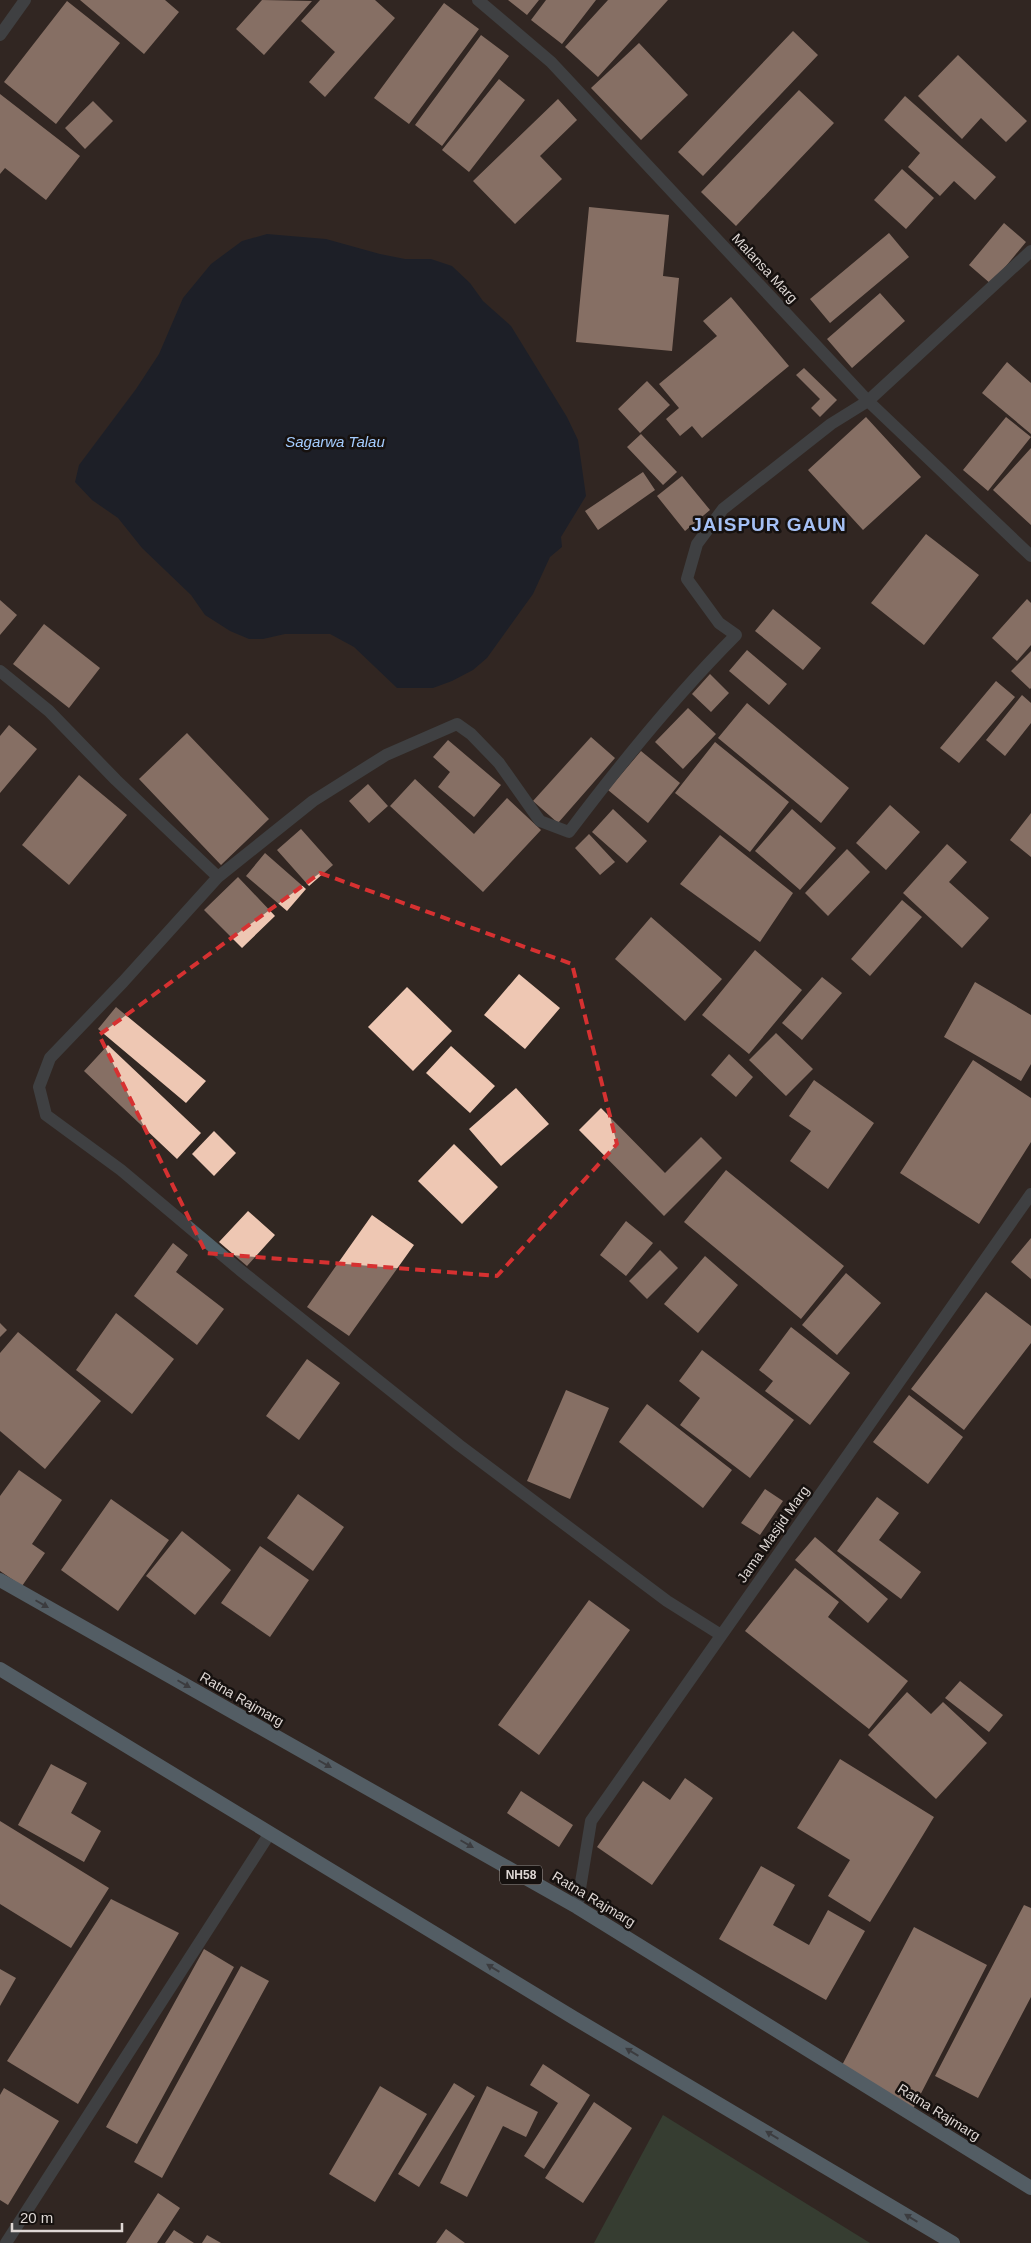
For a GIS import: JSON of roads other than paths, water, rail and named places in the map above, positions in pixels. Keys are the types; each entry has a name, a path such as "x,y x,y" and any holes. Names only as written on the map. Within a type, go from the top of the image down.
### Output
{"highway":[{"name":"Ratna Rajmarg","path":"0,1580 577,1907 1031,2188"},
{"path":"0,1669 574,2018 953,2243"}],"street":[{"path":"0,35 26,0"},
{"name":"Malansa Marg","path":"478,0 551,62 868,401 1031,556"},
{"path":"722,1635 667,1601 459,1445 240,1270 121,1170 46,1115 39,1087 50,1058 123,982 218,878 322,796 386,755 457,724 471,734 499,763 540,821 569,832 620,765 703,667 736,635 718,623 687,578 697,544 723,508 817,434 868,401 1031,251"},
{"path":"0,672 49,711 116,780 218,878"},
{"name":"Jama Masjid Marg","path":"577,1907 591,1821 1031,1194"},
{"path":"6,2243 270,1833"}],"water":[{"name":"Sagarwa Talau","path":"267,234 326,239 380,254 405,259 431,259 452,266 470,283 483,301 511,326 567,417 578,440 586,496 561,537 562,547 550,557 533,594 487,658 473,670 452,681 433,688 397,688 354,647 330,634 285,634 263,639 249,639 230,631 205,615 191,595 142,548 118,518 92,500 75,482 79,465 136,389 159,354 183,298 211,264 242,241"}],"district":[{"name":"JAISPUR GAUN","path":"769,524"}]}
